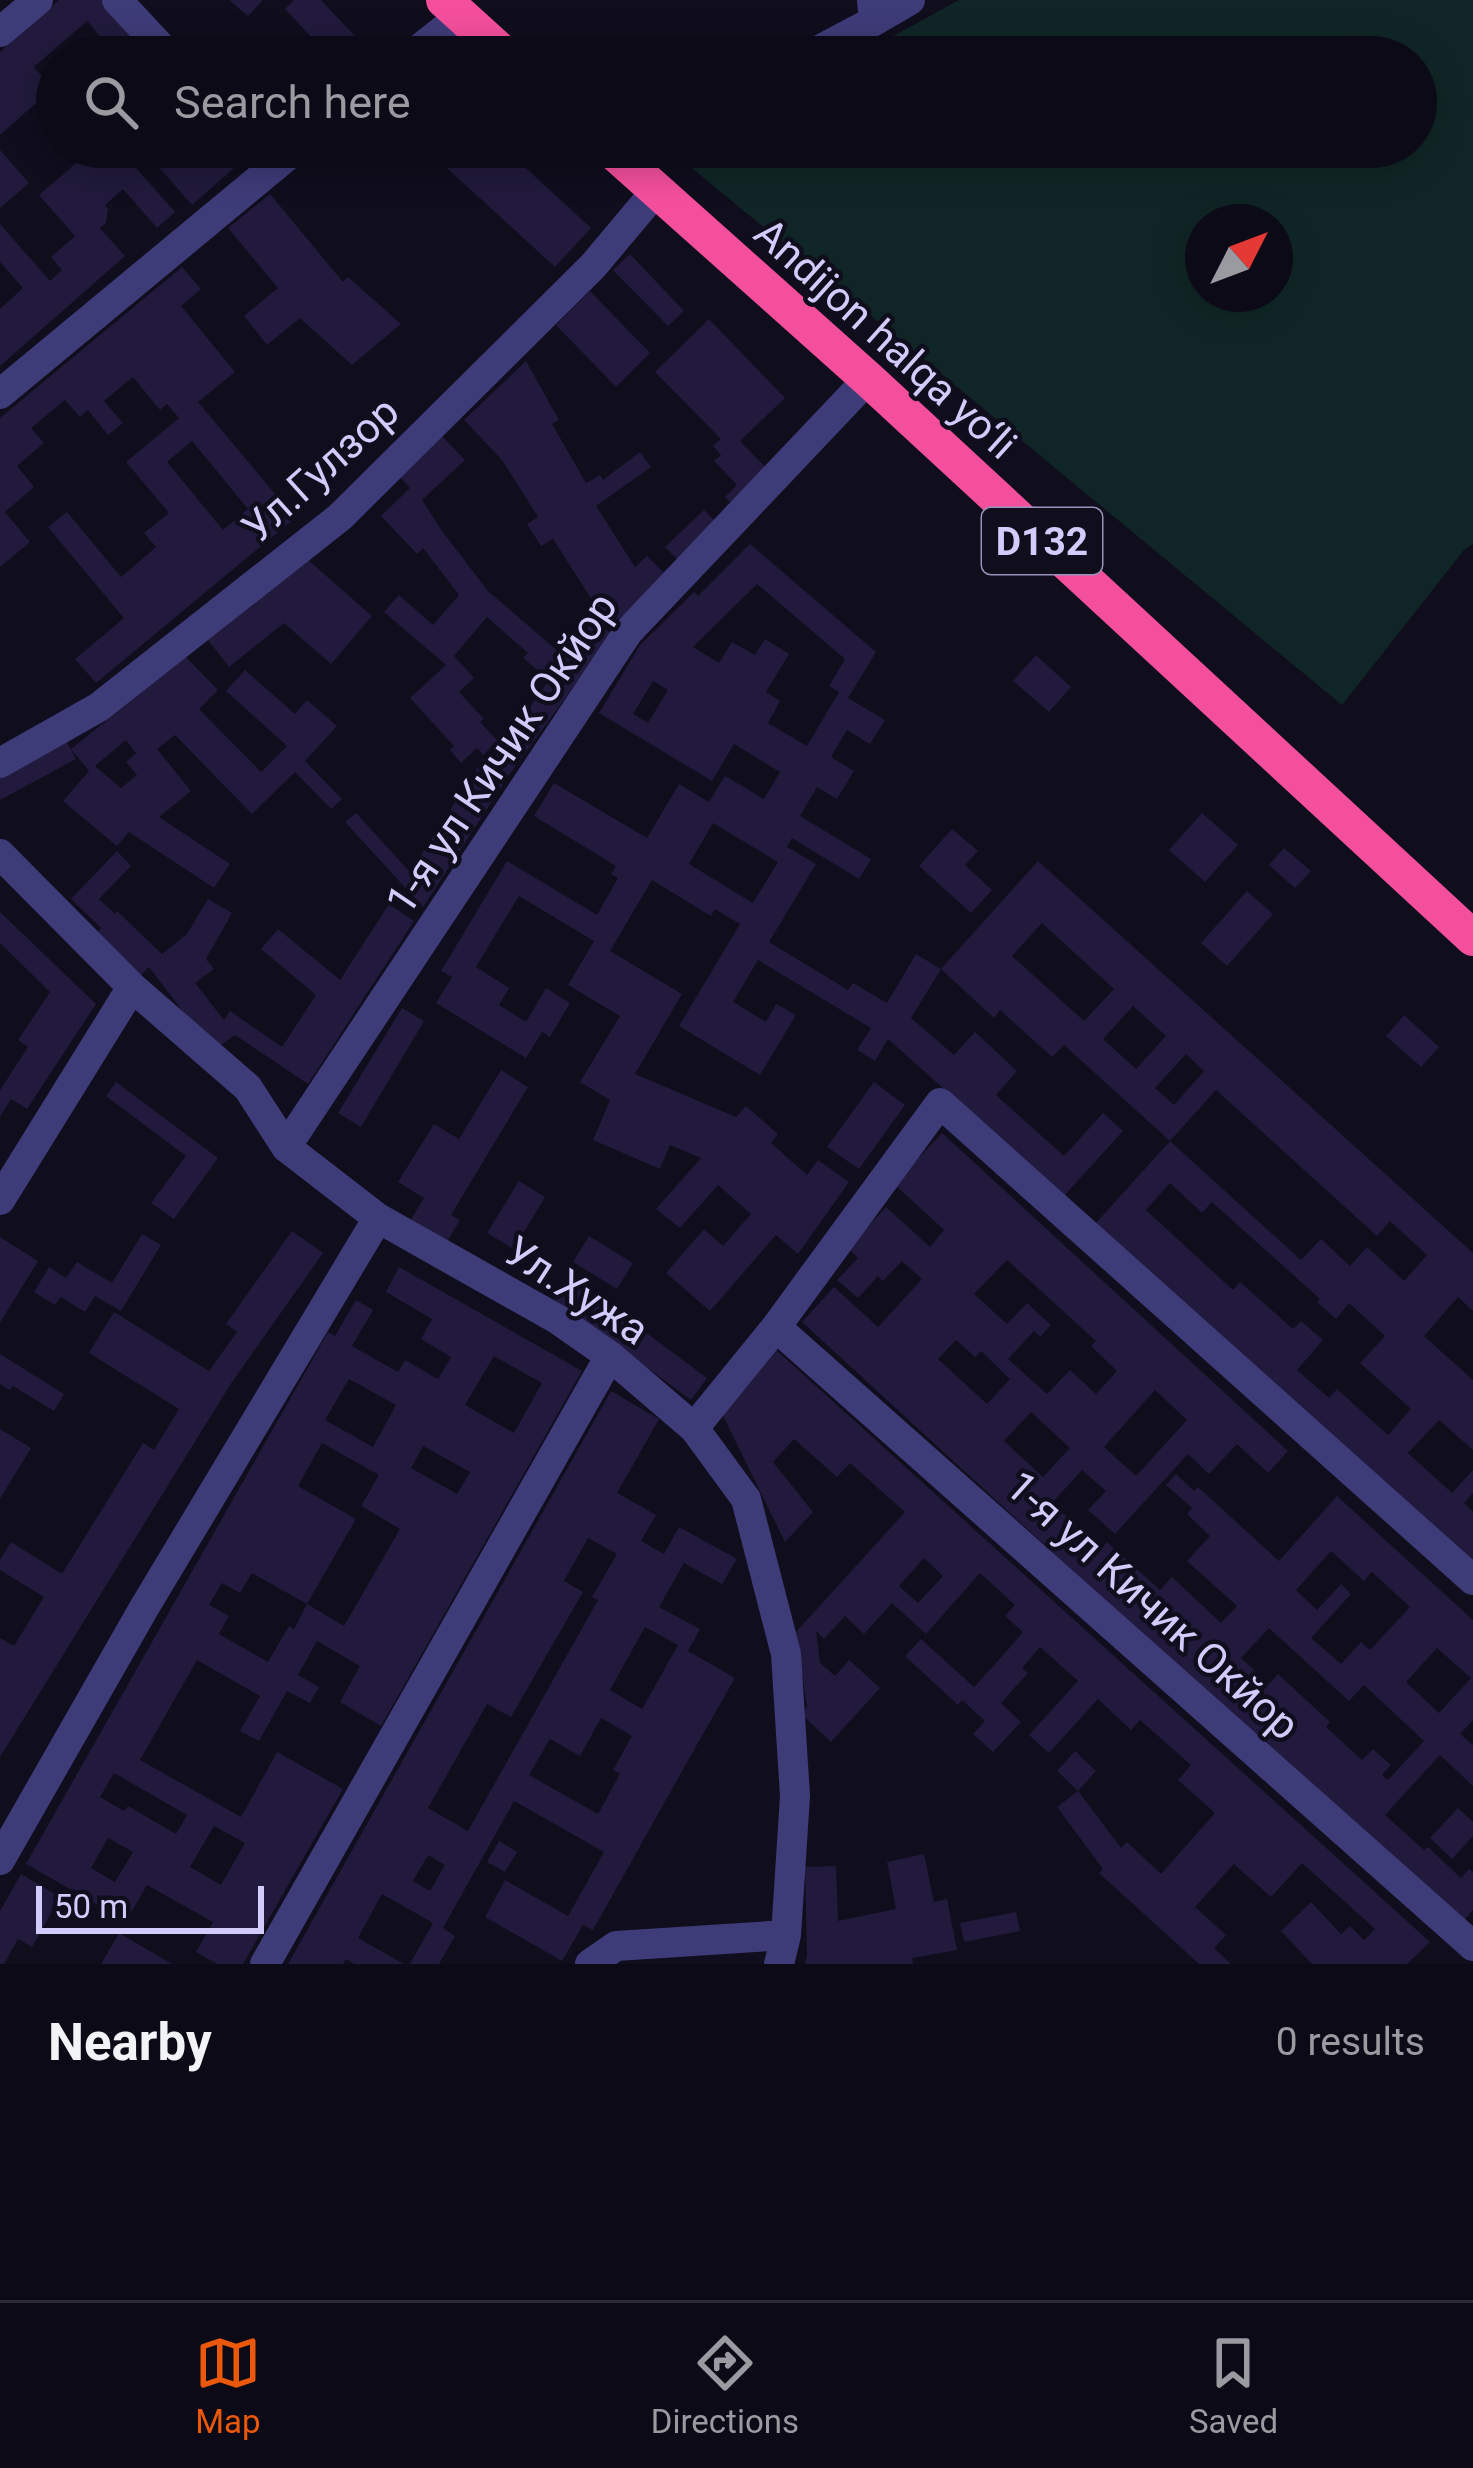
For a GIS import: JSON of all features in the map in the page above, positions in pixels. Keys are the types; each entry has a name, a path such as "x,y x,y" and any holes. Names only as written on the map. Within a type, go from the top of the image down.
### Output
{"highway":[{"path":"453,8 484,36"},
{"name":"Andijon halqa yo‘li","path":"637,168 656,191 868,379 1473,938"}],"street":[{"path":"0,32 38,0"},
{"path":"117,0 150,36"},
{"path":"836,36 873,10 910,0"},
{"path":"428,36 453,8"},
{"path":"0,394 252,168"},
{"name":"Ул.Гулзор","path":"0,763 99,707 340,517 593,266 656,191"},
{"name":"1-я ул Кичик Окйор","path":"286,1148 628,632 868,379"},
{"name":"Ул.Хужа","path":"0,854 132,987 248,1088 286,1148 378,1218 556,1319 610,1356 694,1428 746,1499 786,1654 795,1796 783,1949"},
{"path":"0,1200 132,987"},
{"path":"694,1428 776,1328 940,1103 1473,1580"},
{"path":"0,1860 144,1608 378,1218"},
{"name":"1-я ул Кичик Окйор","path":"776,1328 1473,1947"},
{"path":"265,1964 610,1356"},
{"path":"590,1964 616,1946 783,1949"},
{"path":"1457,1964 1473,1947"}],"green space":[{"path":"959,0 1473,0 1473,544 1342,705 692,168 1437,168 1437,36 893,36"}],"building":[{"path":"59,0 107,0 139,36 100,36 87,21 70,36 36,36 36,105 0,135 0,52"},
{"path":"229,0 263,0 248,16"},
{"path":"294,0 321,0 355,36 310,36 285,9"},
{"path":"0,150 29,183 0,208"},
{"path":"70,168 136,168 175,212 157,228 123,189 105,205 106,223 100,228 125,256 0,366 0,309 23,288 0,262 0,224 50,281 62,270 51,257 75,236 39,195"},
{"path":"159,168 234,168 192,205"},
{"path":"447,168 526,168 591,228 555,267"},
{"path":"270,194 343,282 348,277 401,324 352,365 300,318 267,345 244,316 278,288 228,228"},
{"path":"630,254 684,311 668,326 613,270"},
{"path":"182,267 201,289 181,306 235,372 198,402 295,518 96,683 75,659 124,618 48,527 67,512 121,577 156,547 144,533 169,513 126,462 179,418 167,404 160,410 133,377 104,401 123,423 108,435 88,410 80,417 65,400 31,428 44,443 17,466 34,487 5,512 30,542 0,567 0,418","holes":["192,441 248,509 223,530 167,462"]},
{"path":"590,291 650,353 616,387 556,325"},
{"path":"709,319 785,398 740,441 769,471 734,506 725,497 737,485 714,461 721,455 713,446 721,439 655,372"},
{"path":"526,361 559,420 552,424 586,483 600,475 603,480 640,452 651,467 596,506 635,567 647,556 666,575 628,613 608,625 553,539 541,546 527,524 538,517 502,460 464,420"},
{"path":"442,436 465,460 422,500 488,591 566,658 593,620 612,634 509,775 423,907 345,822 356,813 410,872 483,759 490,763 549,680 523,658 528,653 487,617 454,656 474,678 459,692 498,741 483,755 477,748 461,763 450,750 454,746 410,698 446,665 384,612 399,595 433,625 459,595 423,548 417,554 381,516 410,488 399,476"},
{"path":"704,510 717,523 678,560 665,547"},
{"path":"750,544 876,652 848,698 885,720 870,744 847,730 831,757 854,771 837,799 817,787 800,816 871,859 859,879 792,838 787,847 816,864 769,942 848,990 853,983 887,1003 916,954 941,969 911,1018 954,1055 975,1032 1017,1071 996,1095 1064,1156 1103,1113 1123,1131 1064,1196 888,1039 875,1061 857,1050 871,1028 758,960 733,1002 766,1022 776,1004 796,1015 760,1075 679,1026 740,924 715,909 711,916 652,880 610,951 682,994 635,1074 736,1117 746,1106 778,1134 771,1143 807,1175 818,1160 849,1182 798,1254 776,1235 710,1311 666,1273 704,1229 723,1246 751,1214 718,1185 680,1228 656,1209 701,1158 670,1145 660,1169 593,1140 610,1100 580,1082 620,1016 568,985 594,941 519,896 476,967 509,988 499,1005 526,1022 546,988 570,1003 550,1037 542,1032 526,1058 436,1003 452,977 441,971 507,861 597,915 618,878 611,874 616,866 534,816 554,783 647,838 679,784 709,802 725,776 764,799 780,772 734,744 712,781 599,713 640,645 694,592 698,596","holes":["757,584 845,659 829,686 839,692 807,746 768,723 780,701 766,692 789,654 765,639 755,655 732,642 719,663 693,647","653,681 668,690 648,723 633,714","713,823 778,862 753,903 689,864"]},
{"path":"308,560 372,616 331,664 284,623 229,667 208,640"},
{"path":"1036,655 1071,687 1049,712 1013,681"},
{"path":"186,657 218,690 199,709 261,772 287,746 226,691 245,670 295,714 307,700 337,726 305,761 342,799 331,809 295,772 252,814 175,735 157,749 191,791 159,817 230,864 214,888 129,832 117,846 63,801 89,771 71,749","holes":["126,740 136,753 126,762 137,775 121,788 95,766"]},
{"path":"66,740 76,759 0,800 0,775"},
{"path":"1202,813 1238,845 1205,882 1169,850"},
{"path":"952,829 978,851 965,865 992,890 971,913 919,866"},
{"path":"1284,848 1311,871 1295,888 1269,865"},
{"path":"117,851 131,866 99,899 162,954 187,934 208,899 232,913 206,959 214,969 195,983 224,1020 230,1011 282,1047 316,995 261,949 278,929 340,980 389,904 414,921 308,1084 235,1035 213,1051 149,967 140,976 96,934 101,928 71,899"},
{"path":"1038,861 1473,1253 1473,1311 1458,1297 1424,1336 1473,1380 1473,1450 1439,1420 1408,1453 1452,1493 1473,1470 1473,1493 1464,1503 1473,1512 1473,1566 1095,1224 1170,1141 1064,1045 1052,1057 1000,1010 994,1018 941,969","holes":["1042,923 1114,989 1084,1021 1012,956","1133,1006 1166,1036 1136,1069 1103,1039","1186,1054 1204,1071 1174,1105 1155,1088","1216,1090 1377,1236 1390,1221 1427,1255 1404,1281 1367,1247 1350,1266 1321,1239 1301,1260 1170,1141","1170,1183 1202,1213 1212,1202 1336,1319 1349,1303 1385,1336 1360,1363 1411,1409 1388,1435 1337,1389 1329,1398 1297,1370 1323,1340 1301,1321 1293,1329 1240,1282 1233,1290 1146,1210"]},
{"path":"1247,891 1273,914 1227,966 1201,943"},
{"path":"0,912 96,1004 27,1109 11,1099 0,1117 0,1090 28,1047 18,1040 50,992 0,943"},
{"path":"402,1008 424,1021 361,1127 338,1113"},
{"path":"1404,1015 1439,1047 1421,1067 1386,1036"},
{"path":"501,1070 528,1087 451,1215 460,1220 443,1248 407,1226 424,1198 398,1182 434,1124 459,1139"},
{"path":"116,1082 218,1158 174,1219 151,1203 186,1156 106,1096"},
{"path":"874,1082 905,1105 859,1169 827,1147"},
{"path":"942,1133 1288,1451 1268,1473 1237,1444 1209,1474 1188,1454 1115,1534 1088,1510 1106,1491 1082,1470 1052,1503 1101,1549 1107,1542 1160,1590 1172,1577 1221,1623 1237,1606 1187,1561 1210,1536 1187,1514 1192,1508 1166,1485 1176,1474 1194,1491 1198,1487 1279,1561 1337,1496 1473,1620 1473,1720 1460,1734 1473,1745 1473,1786 1440,1755 1385,1815 1461,1878 1469,1869 1473,1872 1473,1910 1463,1921 1403,1874 802,1322 834,1287 878,1327 922,1279 902,1261 883,1281 878,1276 858,1298 837,1280 858,1258 848,1248 886,1207 930,1247 944,1230 894,1184","holes":["1007,1260 1096,1341 1091,1346 1117,1371 1096,1394 1070,1370 1047,1394 1008,1359 1034,1331 1040,1337 1051,1325 1027,1303 1007,1324 974,1294","956,1340 975,1357 981,1351 1010,1379 987,1404 938,1359","1155,1390 1187,1420 1136,1476 1104,1447","1031,1412 1070,1448 1043,1477 1004,1441","1331,1551 1364,1581 1372,1572 1410,1607 1370,1650 1361,1642 1341,1664 1311,1638 1351,1594 1341,1584 1317,1610 1296,1590","1269,1628 1349,1701 1364,1685 1424,1741 1388,1780 1382,1775 1391,1765 1373,1749 1362,1760 1326,1727 1330,1722 1278,1674 1269,1684 1241,1658","1437,1648 1471,1678 1439,1713 1406,1682"]},
{"path":"519,1181 545,1197 514,1249 487,1233"},
{"path":"292,1231 323,1253 230,1385 0,1757 0,1638 14,1646 44,1597 0,1570 0,1560 11,1542 62,1574 143,1443 154,1450 179,1409 89,1353 114,1312 209,1371 237,1332 226,1324"},
{"path":"142,1234 161,1245 121,1311 95,1296 85,1312 61,1297 55,1305 34,1292 49,1267 66,1278 77,1262 112,1283"},
{"path":"589,1236 633,1263 617,1289 573,1262"},
{"path":"0,1237 38,1261 0,1323"},
{"path":"399,1267 582,1371 381,1726 340,1702 360,1666 317,1641 298,1675 319,1687 310,1703 287,1691 259,1741 240,1731 260,1696 197,1660 140,1760 241,1817 277,1752 343,1789 243,1964 217,1964 196,1952 213,1922 147,1885 126,1921 26,1864 328,1332 335,1336 356,1300 373,1310 352,1346 398,1372 405,1360 438,1379 451,1357 421,1339 432,1319 386,1292","holes":["494,1356 542,1383 514,1433 465,1405","349,1379 396,1405 373,1447 325,1420","322,1443 379,1475 361,1506 400,1529 344,1626 307,1604 356,1519 298,1486","423,1446 470,1472 457,1494 411,1468","252,1573 307,1604 294,1629 289,1626 268,1662 219,1634 229,1616 209,1605 222,1583 240,1593","114,1773 187,1815 176,1834 128,1806 124,1811 100,1797","214,1826 245,1843 221,1885 190,1867","108,1838 133,1852 115,1882 91,1868"]},
{"path":"570,1276 707,1378 691,1400 553,1299"},
{"path":"774,1348 1430,1942 1407,1964 1312,1964 1281,1931 1311,1902 1341,1934 1350,1926 1364,1940 1375,1929 1302,1863 1271,1897 1234,1864 1195,1907 1226,1935 1214,1948 1231,1964 1199,1964 1099,1873 1103,1869 1057,1807 1078,1791 1121,1848 1127,1842 1161,1874 1215,1813 1178,1780 1191,1765 1140,1720 1131,1730 1098,1699 1049,1753 1029,1735 1078,1681 1040,1647 1022,1668 1028,1673 1001,1703 1021,1722 993,1752 973,1734 985,1721 962,1700 958,1705 905,1656 921,1639 974,1687 1005,1653 1023,1632 1005,1616 1015,1605 980,1573 926,1634 892,1603 864,1634 845,1616 824,1639 816,1631 820,1663 835,1676 849,1660 880,1688 831,1742 801,1714 807,1707 796,1632 905,1512 850,1463 837,1477 794,1439 773,1462 813,1512 785,1542 719,1408","holes":["924,1558 943,1576 918,1603 899,1586"]},
{"path":"0,1354 64,1394 54,1411 13,1386 10,1390 0,1384"},
{"path":"611,1391 659,1419 617,1493 656,1515 641,1541 664,1554 679,1527 737,1559 722,1584 684,1563 659,1607 700,1629 688,1651 735,1678 593,1930 583,1925 562,1961 485,1917 505,1880 568,1916 604,1852 514,1801 443,1928 455,1936 439,1964 410,1964 433,1923 382,1894 358,1938 404,1964 354,1964 346,1959 343,1964 288,1964","holes":["588,1538 617,1554 592,1597 598,1600 468,1831 428,1808 487,1704 511,1717 583,1592 564,1581","645,1627 678,1645 642,1709 610,1690","601,1718 632,1736 613,1770 620,1774 598,1814 529,1775 550,1739 580,1756","428,1855 445,1865 430,1891 413,1881"]},
{"path":"0,1429 31,1448 0,1499"},
{"path":"1075,1751 1096,1771 1078,1791 1057,1771"},
{"path":"1458,1808 1473,1822 1473,1836 1452,1859 1430,1838"},
{"path":"499,1841 517,1852 505,1872 487,1862"},
{"path":"924,1854 934,1902 947,1899 957,1950 912,1958 913,1964 805,1964 805,1867 836,1866 838,1921 896,1909 887,1862"},
{"path":"21,1874 60,1897 32,1947 18,1939 0,1964 0,1911"},
{"path":"1016,1912 1020,1931 964,1942 960,1923"},
{"path":"119,1933 172,1964 101,1964"}]}
